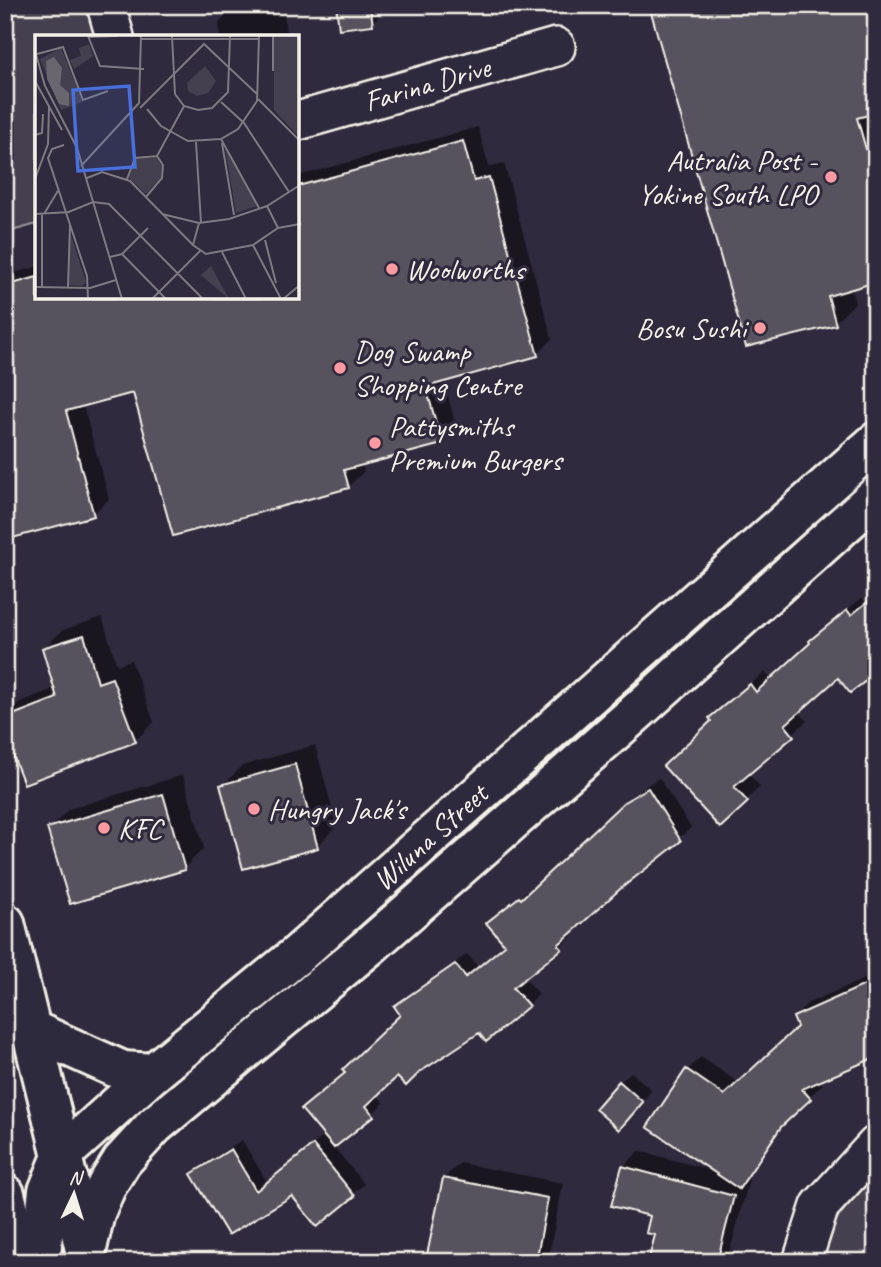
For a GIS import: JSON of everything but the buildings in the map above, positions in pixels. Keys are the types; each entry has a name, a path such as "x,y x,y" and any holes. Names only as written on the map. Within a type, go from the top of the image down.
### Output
{"main road":[{"name":"Wiluna Street","path":"40,1262 48,1191 63,1154 153,1073 297,955 876,442"},
{"name":"Wiluna Street","path":"87,1257 95,1213 107,1185 136,1145 455,872 876,496"},
{"path":"427,840 455,872"},
{"path":"5,923 87,1257"},
{"path":"32,1030 123,1071 153,1073"},
{"path":"5,1194 22,1262"}],"street":[{"path":"106,5 114,35"},
{"name":"Farina Drive","path":"299,121 556,47"},
{"path":"802,1262 820,1206 876,1145"}],"shaded area":[{"path":"5,5 86,5 94,35 35,35 35,225 5,233"},
{"path":"876,1170 876,1262 819,1262 832,1225"}],"place":[{"name":"Autralia Post - Yokine South LPO","path":"831,177"},
{"name":"Woolworths","path":"392,269"},
{"name":"Bosu Sushi","path":"760,328"},
{"name":"Dog Swamp Shopping Centre","path":"340,368"},
{"name":"Pattysmiths Premium Burgers","path":"375,443"},
{"name":"Hungry Jack's","path":"254,809"},
{"name":"KFC","path":"104,828"}]}
